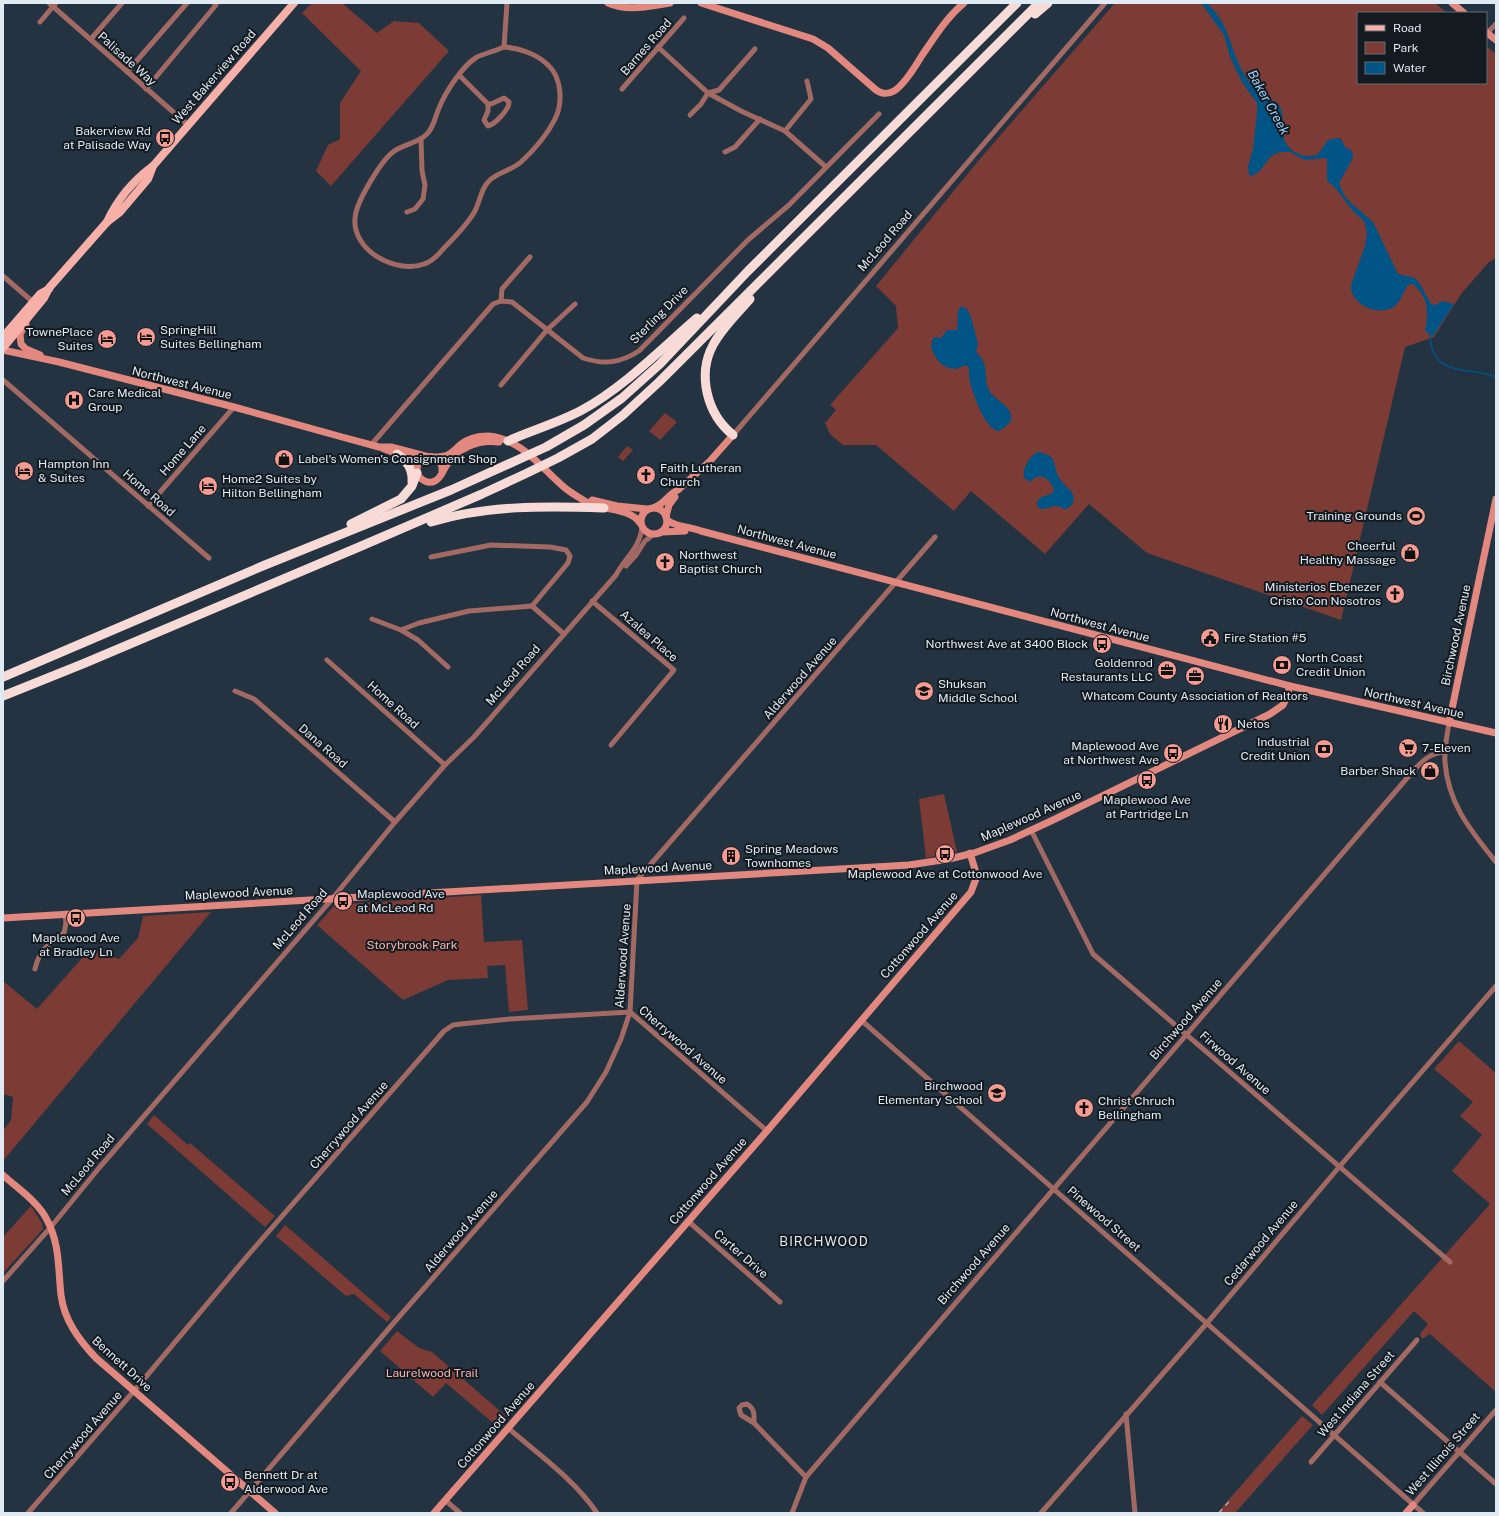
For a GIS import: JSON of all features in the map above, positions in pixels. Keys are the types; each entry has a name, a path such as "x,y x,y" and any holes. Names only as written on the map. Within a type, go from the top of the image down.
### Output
{"highway":[{"path":"938,81 1010,3"},
{"path":"3,677 265,565 513,463 546,447 604,412 660,364 748,271 1017,3"},
{"path":"3,696 85,663 482,494 558,458 592,438 642,398 1039,3"},
{"path":"974,68 1048,3"},
{"path":"733,435 719,421 710,402 705,377 708,355 715,341 723,330 802,240"},
{"path":"508,441 556,422 594,403 652,357 748,271"},
{"path":"397,454 405,460 410,467 412,486"},
{"path":"265,565 397,502 412,486 417,471"},
{"path":"359,547 416,526 449,516 484,510 568,507 604,508"},
{"path":"3,670 89,639"},
{"path":"3,700 85,663"}],"main road":[{"name":"West Bakerview Road","path":"3,349 44,298 49,288 107,222 114,207 142,174 153,166 294,3"},
{"name":"West Bakerview Road","path":"3,337 40,294 49,288"}],"street":[{"path":"90,40 122,3"},
{"path":"127,72 187,3"},
{"path":"504,47 507,3"},
{"path":"608,3 619,7 635,8 670,3"},
{"path":"701,3 813,39 828,48 872,87 884,94 893,92 897,89 913,69 946,20 964,3"},
{"name":"McLeod Road","path":"655,508 661,505 672,493 678,490 710,461 1105,3"},
{"path":"1452,3 1463,12"},
{"name":"Palisade Way","path":"40,22 53,4 90,40 188,125"},
{"path":"146,89 215,4"},
{"name":"Barnes Road","path":"622,89 684,18"},
{"path":"1496,24 1487,32 1496,40"},
{"path":"504,47 523,50 537,57 548,65 554,73 560,95 555,119 542,139 520,162 510,170 490,180 484,188 478,205 467,223 437,256 425,264 402,266 381,259 365,246 356,233 354,219 356,208 367,187 392,152 421,139 428,133 434,123 438,109 459,75 476,58 504,47"},
{"path":"658,47 708,93 735,108 785,131 826,167"},
{"path":"690,115 701,104 708,93 718,90 755,49"},
{"path":"459,75 488,104 488,111 484,120 488,126 493,124 509,102 504,98 488,104"},
{"path":"785,131 812,99 807,81"},
{"name":"Sterling Drive","path":"501,301 512,302 583,358 597,363 615,361 629,357 639,351 748,240 789,205 879,114"},
{"path":"725,152 735,147 760,119"},
{"path":"407,212 416,209 423,199 425,185 422,171 421,139"},
{"path":"375,446 493,304 501,301 502,289 530,257"},
{"path":"3,276 33,302"},
{"path":"501,385 546,330 575,304"},
{"path":"33,312 21,332 21,344 30,350 59,362"},
{"name":"Northwest Avenue","path":"3,349 234,407 375,446 390,452 408,456 416,463 417,471"},
{"name":"Home Road","path":"3,380 209,558"},
{"name":"Home Lane","path":"148,506 234,407"},
{"path":"525,452 498,442 483,442 460,451 454,456 437,480 429,482 421,479 417,471 421,460 446,455 461,444 478,437 488,436 508,441 525,452 566,488 584,502 633,515 648,533 654,534 662,532 666,526 667,518 662,511 655,508 647,509 622,507 578,497"},
{"name":"Northwest Avenue","path":"375,446 391,447 431,457"},
{"path":"431,457 437,459 441,463 442,472"},
{"name":"McLeod Road","path":"667,518 669,505 678,490"},
{"name":"Birchwood Avenue","path":"792,1513 806,1477 1414,770 1431,755 1445,752 1449,723 1496,499"},
{"path":"641,525 641,516 647,509"},
{"name":"Northwest Avenue","path":"667,518 675,525 691,527 701,531 1290,686 1496,733"},
{"name":"McLeod Road","path":"3,1281 332,899 395,822 445,765 474,737 616,574 637,546 640,538 641,525"},
{"name":"Northwest Avenue","path":"662,532 701,531"},
{"name":"McLeod Road","path":"616,574 621,571 636,555 645,541 654,534"},
{"name":"Alderwood Avenue","path":"231,1513 391,1326 587,1102 606,1072 621,1039 630,1012 637,880 935,537"},
{"path":"401,630 419,623 469,611 532,606 568,563 570,556 566,550 550,547 490,545 431,557"},
{"name":"Azalea Place","path":"592,601 674,670 611,745"},
{"path":"532,606 564,634"},
{"path":"372,619 401,630 418,640 448,667"},
{"name":"Home Road","path":"327,660 445,765"},
{"name":"Maplewood Avenue","path":"3,918 332,899 470,889 909,865 949,859 997,845 1031,830 1270,714 1283,705 1290,686"},
{"name":"Dana Road","path":"235,692 254,699 395,822"},
{"path":"1445,752 1446,771 1452,798 1465,822 1496,862"},
{"name":"Firwood Avenue","path":"1031,830 1093,954 1450,1262"},
{"name":"Cottonwood Avenue","path":"434,1513 767,1131 971,892 977,876 970,854"},
{"path":"35,969 37,958 47,945 64,933 66,923 65,914"},
{"name":"Cedarwood Avenue","path":"1040,1513 1207,1322 1496,986"},
{"name":"Cherrywood Avenue","path":"28,1513 134,1391 244,1260 444,1031 454,1025 510,1018 630,1012 767,1131"},
{"name":"Pinewood Street","path":"861,1020 1423,1513"},
{"name":"Bennett Drive","path":"3,1175 31,1200 46,1217 59,1260 61,1296 68,1320 80,1341 96,1358 275,1513"},
{"name":"Carter Drive","path":"688,1221 780,1302"},
{"name":"West Indiana Street","path":"1311,1462 1417,1340"},
{"path":"1380,1382 1496,1484"},
{"name":"West Illinois Street","path":"1406,1513 1496,1410"},
{"path":"1126,1414 1135,1513"},
{"path":"754,1423 806,1477"},
{"path":"508,1428 582,1493 597,1513"},
{"path":"445,1500 460,1513"}],"green space":[{"path":"312,3 342,3 377,33 394,21 419,23 449,51 331,186 316,171 328,145 340,139 340,103 361,71 302,13"},
{"path":"1115,3 1435,3 1446,12 1357,12 1357,84 1487,84 1487,47 1496,54 1496,258 1489,262 1461,294 1434,337 1405,347 1341,620 1147,553 1089,504 1045,554 971,491 954,511 876,445 843,445 830,434 825,423 836,410 830,405 898,328 896,306 876,286 979,160"},
{"path":"665,413 677,422 660,440 649,431"},
{"path":"627,446 633,450 623,461 618,457"},
{"path":"944,794 957,852 926,858 919,799"},
{"name":"Storybrook Park","path":"481,895 484,942 522,940 528,1010 509,1012 505,965 487,966 488,978 448,980 403,1000 317,925 335,905"},
{"path":"211,912 3,1161 3,1131 11,1120 13,1097 3,1094 3,981 37,1009 91,948 119,959 138,938 143,916"},
{"path":"1459,1041 1496,1073 1496,1392 1430,1334 1422,1339 1420,1334 1428,1324 1414,1311 1322,1415 1312,1405 1490,1204 1452,1171 1482,1135 1460,1116 1473,1102 1434,1069"},
{"path":"154,1115 188,1145 190,1143 275,1216 265,1227 147,1124"},
{"path":"31,1206 42,1223 43,1229 3,1273 3,1237"},
{"path":"285,1225 391,1317 387,1322 354,1294 346,1296 276,1236"},
{"name":"Laurelwood Trail","path":"397,1331 419,1348 432,1352 508,1418 499,1428 446,1383 433,1397 380,1351"},
{"path":"1302,1416 1313,1425 1235,1513 1217,1513"}],"water":[{"path":"1201,3 1207,3 1220,19 1241,68 1254,89 1262,96 1276,102 1280,107 1283,119 1285,142 1288,147 1302,155 1312,156 1319,153 1328,140 1338,138 1341,139 1345,147 1352,151 1353,158 1339,183 1344,195 1373,222 1398,274 1415,278 1431,304 1436,305 1442,301 1454,304 1433,336 1425,331 1427,311 1425,300 1413,284 1408,285 1395,306 1386,310 1365,307 1355,298 1351,285 1365,246 1367,234 1366,228 1364,221 1352,210 1337,190 1327,180 1327,159 1304,160 1290,152 1280,152 1271,156 1260,171 1252,176 1249,175 1248,167 1253,149 1257,103 1242,82 1230,57 1224,35"},
{"path":"961,306 967,309 971,317 978,344 976,352 984,362 987,386 993,396 1008,408 1010,412 1011,421 999,431 989,425 980,411 969,380 968,366 963,366 956,369 948,368 937,359 932,350 931,346 935,337 941,338 947,330 957,330 958,311"},
{"path":"1039,452 1051,457 1059,478 1073,494 1074,501 1066,509 1054,506 1041,509 1037,506 1037,502 1041,497 1051,494 1054,490 1046,478 1041,476 1030,482 1024,478 1024,470 1027,462"}],"waterway":[{"name":"Baker Creek","path":"1430,333 1432,348 1437,358 1443,364 1452,368 1496,377"}],"railway":[{"path":"1219,1513 1232,1498"}],"place":[{"name":"Bakerview Rd at Palisade Way","path":"165,138"},
{"name":"SpringHill Suites Bellingham","path":"146,337"},
{"name":"TownePlace Suites","path":"107,339"},
{"name":"Care Medical Group","path":"74,400"},
{"name":"Label's Women's Consignment Shop","path":"284,459"},
{"name":"Hampton Inn & Suites","path":"24,471"},
{"name":"Faith Lutheran Church","path":"646,475"},
{"name":"Home2 Suites by Hilton Bellingham","path":"208,486"},
{"name":"Training Grounds","path":"1416,516"},
{"name":"Cheerful Healthy Massage","path":"1410,553"},
{"name":"Northwest Baptist Church","path":"665,562"},
{"name":"Ministerios Ebenezer Cristo Con Nosotros","path":"1395,594"},
{"name":"Fire Station #5","path":"1210,638"},
{"name":"Northwest Ave at 3400 Block","path":"1102,644"},
{"name":"North Coast Credit Union","path":"1282,665"},
{"name":"Goldenrod Restaurants LLC","path":"1167,670"},
{"name":"Whatcom County Association of Realtors","path":"1195,676"},
{"name":"Shuksan Middle School","path":"924,691"},
{"name":"Netos","path":"1223,724"},
{"name":"7-Eleven","path":"1408,748"},
{"name":"Industrial Credit Union","path":"1324,749"},
{"name":"Maplewood Ave at Northwest Ave","path":"1173,753"},
{"name":"Barber Shack","path":"1430,771"},
{"name":"Maplewood Ave at Partridge Ln","path":"1147,780"},
{"name":"Maplewood Ave at Cottonwood Ave","path":"945,854"},
{"name":"Spring Meadows Townhomes","path":"731,856"},
{"name":"Maplewood Ave at McLeod Rd","path":"343,901"},
{"name":"Maplewood Ave at Bradley Ln","path":"76,918"},
{"name":"Birchwood Elementary School","path":"997,1093"},
{"name":"Christ Chruch Bellingham","path":"1084,1108"},
{"name":"Bennett Dr at Alderwood Ave","path":"230,1482"}],"district":[{"name":"BIRCHWOOD","path":"824,1241"}]}
